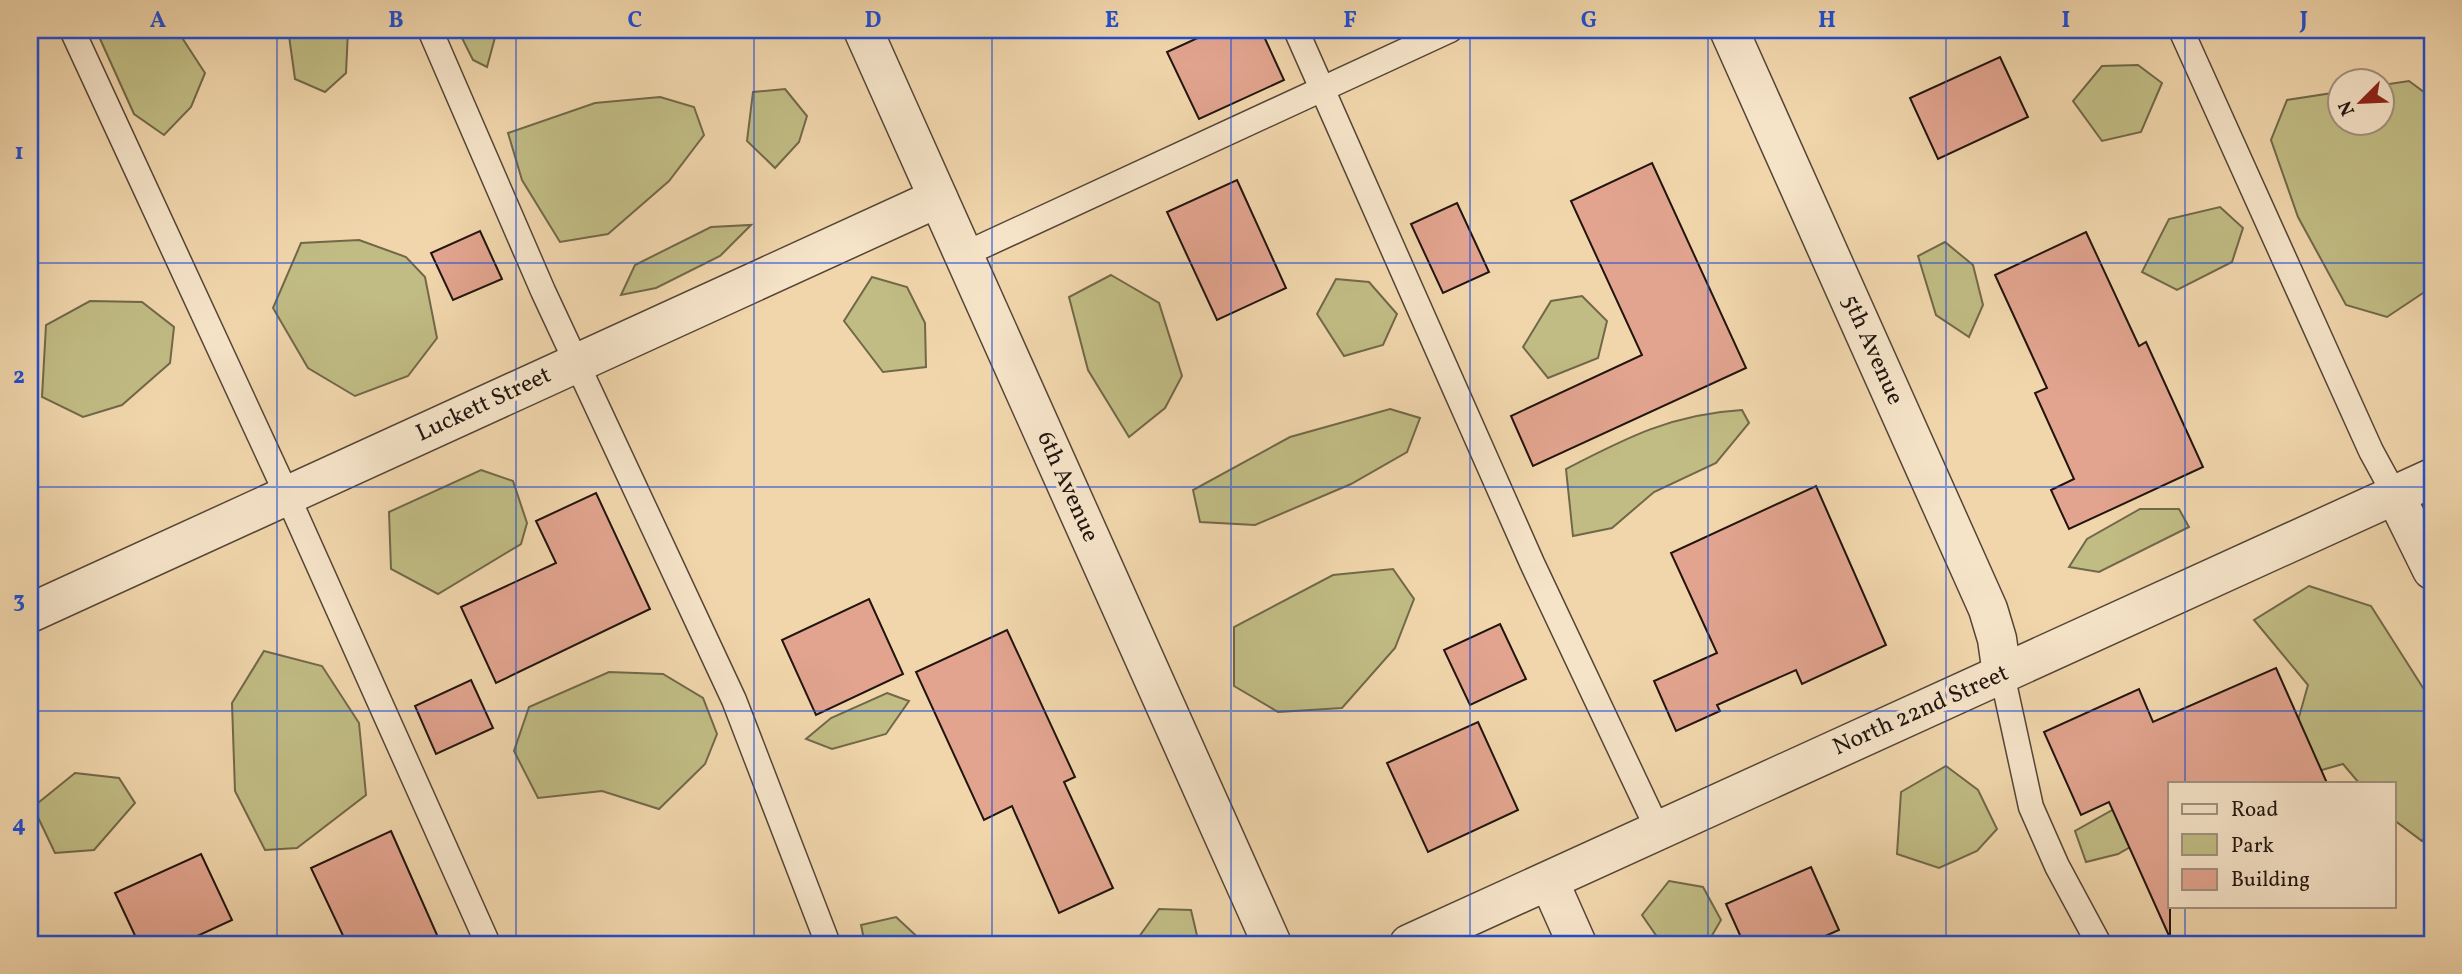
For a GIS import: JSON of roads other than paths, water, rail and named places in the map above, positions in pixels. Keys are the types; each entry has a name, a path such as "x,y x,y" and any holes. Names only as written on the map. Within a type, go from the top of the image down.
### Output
{"street":[{"name":"6th Avenue","path":"863,30 1272,944"},
{"name":"5th Avenue","path":"1729,30 1988,609 2003,674"},
{"name":"Luckett Street","path":"30,612 938,198"},
{"name":"North 22nd Street","path":"1409,944 2432,478"},
{"path":"2395,495 2432,570"},
{"path":"1549,881 1577,944"}],"lane":[{"path":"72,30 287,495 488,944"},
{"path":"430,30 542,291 734,700 828,944"},
{"path":"1296,30 1532,563 1658,830"},
{"path":"963,255 1323,86 1450,30"},
{"path":"2181,30 2371,451 2395,495"},
{"path":"2003,674 2031,807 2057,866 2099,944"}]}
